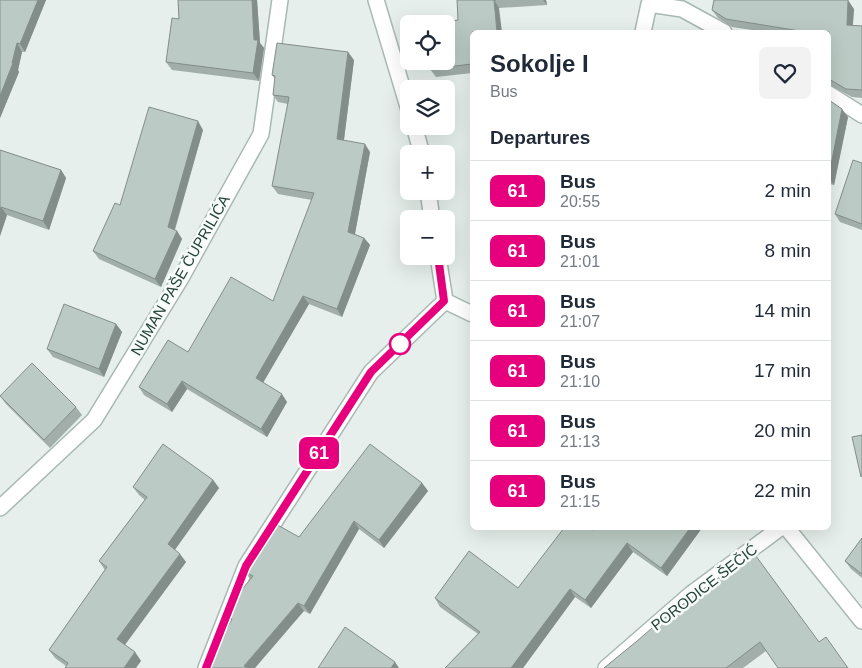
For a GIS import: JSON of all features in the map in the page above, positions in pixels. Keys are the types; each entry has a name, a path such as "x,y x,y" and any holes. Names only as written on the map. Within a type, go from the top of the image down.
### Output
{"street":[{"name":"NUMAN PAŠE ČUPRILIĆA","path":"0,508 94,420 181,278 261,134 280,0"},
{"path":"376,0 400,80"},
{"path":"643,30 649,4 682,10 720,30"},
{"path":"831,95 862,115"},
{"path":"439,265 444,301"},
{"path":"444,301 470,313"},
{"path":"206,668 246,566 371,372 444,301"},
{"name":"PORODICE ŠEČIĆ","path":"606,668 691,594 777,530"},
{"path":"789,530 862,621"}],"building":[{"path":"0,0 38,0 20,44 17,43 13,63 0,96"},
{"path":"178,0 252,0 254,40 258,40 253,73 166,62 172,18 179,19"},
{"path":"457,0 494,0 497,30 470,30 470,64 455,66 455,20 458,20"},
{"path":"714,0 848,0 847,25 862,26 862,90 846,89 831,80 831,30 794,30 726,19 712,10"},
{"path":"277,43 348,52 337,139 365,144 348,232 364,238 337,309 303,296 256,378 282,394 261,429 182,381 167,404 139,387 168,340 188,352 231,277 273,301 314,193 272,186 289,97 273,95 275,76 272,75"},
{"path":"831,101 842,109 831,165"},
{"path":"149,107 198,121 168,227 177,231 155,279 93,251 115,203 120,205"},
{"path":"0,150 61,170 43,221 1,207 0,211"},
{"path":"853,160 862,163 862,224 835,214"},
{"path":"64,304 116,324 99,369 47,349"},
{"path":"32,363 76,407 44,440 0,396"},
{"path":"862,435 862,476 861,477 852,437"},
{"path":"163,444 213,480 168,544 180,554 117,639 135,652 124,668 65,668 68,663 49,650 107,567 99,561 147,497 133,487"},
{"path":"370,444 422,483 379,540 354,521 304,606 298,603 244,666 248,668 205,668 232,619 228,616 234,599 253,576 245,572 249,562 274,523 299,537"},
{"path":"562,530 689,530 661,568 627,543 585,600 570,589 511,668 445,668 480,632 435,598 469,551 518,588"},
{"path":"862,538 862,574 845,561"},
{"path":"753,552 819,642 826,637 848,668 778,668 760,642 726,668 604,668 659,622"},
{"path":"345,627 395,662 391,668 318,668"}],"bus line":[{"name":"61","path":"206,668 246,566 371,372 444,301 439,265"}]}
